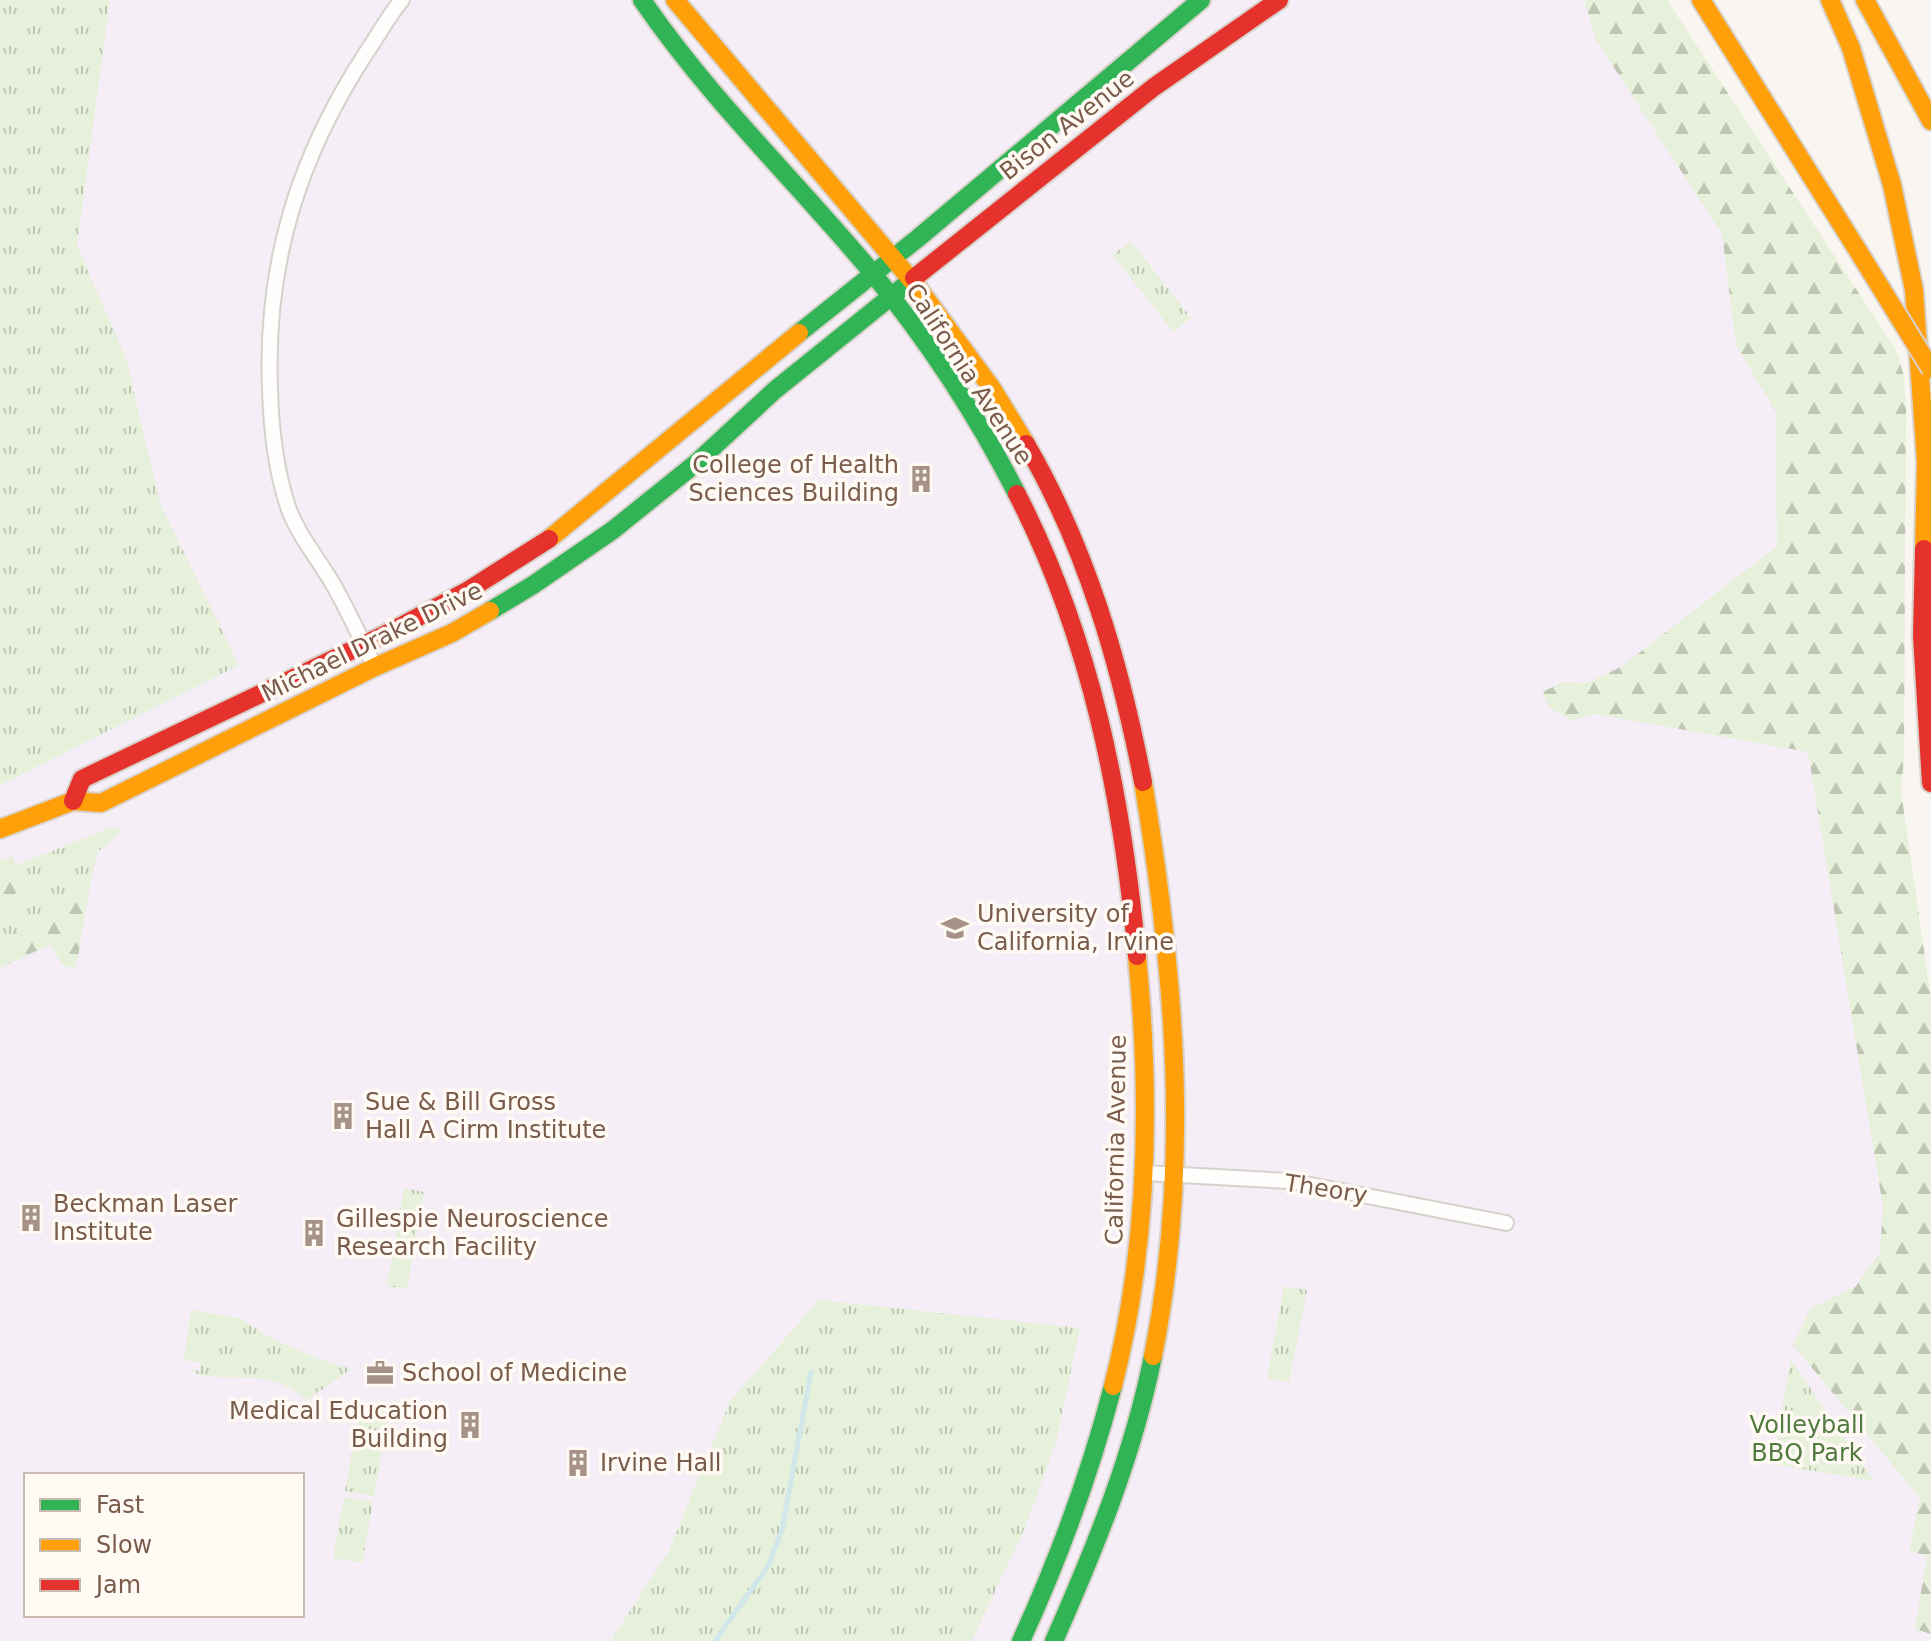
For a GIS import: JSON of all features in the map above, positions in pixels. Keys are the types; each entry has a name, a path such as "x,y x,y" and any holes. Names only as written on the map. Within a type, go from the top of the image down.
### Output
{"main road":[{"name":"California Avenue","path":"642,0 693,71 872,273 968,407 1015,487 1051,564 1074,625 1096,700 1116,787 1131,895 1143,1022 1146,1095 1144,1173 1136,1264 1114,1387 1081,1499 1021,1641"},
{"name":"California Avenue","path":"675,0 913,280 957,340 1032,454 1067,521 1099,604 1126,692 1147,797 1167,956 1176,1058 1175,1174 1157,1335 1146,1391 1114,1499 1054,1641"},
{"name":"Bison Avenue","path":"872,273 1035,142 1201,0"},
{"name":"Bison Avenue","path":"890,297 1154,87 1279,0"},
{"path":"1701,0 1931,369"},
{"path":"1830,0 1851,48 1892,185 1914,290 1926,462 1922,636 1931,783"},
{"path":"1865,0 1931,121"},
{"name":"Michael Drake Drive","path":"73,801 82,779 390,632 467,591 556,535 872,273"},
{"name":"Michael Drake Drive","path":"0,829 73,801 101,803 375,667 452,633 498,607 613,530 695,464 775,390 890,297"}],"street":[{"path":"375,667 333,583 303,539 289,509 276,462 270,411 270,315 281,242 305,167 342,91 402,0"},
{"name":"Theory","path":"1144,1173 1290,1181 1506,1223"}],"shaded area":[{"name":"University of California, Irvine","path":"0,0 1658,0 1889,802 1931,1053 1931,1641 0,1641"}],"green space":[{"path":"0,0 110,0 77,246 126,358 160,503 239,665 0,785"},
{"path":"1584,0 1667,0 1896,350 1904,376 1904,758 1901,791 1931,999 1931,1634 1915,1629 1927,1556 1909,1551 1920,1498 1793,1345 1810,1309 1856,1286 1880,1253 1883,1207 1808,752 1596,714 1572,720 1550,708 1542,692 1563,682 1586,683 1621,667 1777,546 1776,412 1736,345 1722,234 1596,40"},
{"path":"1131,241 1191,318 1173,332 1113,255"},
{"path":"116,826 121,831 98,852 92,875 0,945 0,902 5,901 20,882 16,865"},
{"path":"13,856 19,884 14,894 0,902 0,860"},
{"path":"92,875 76,968 63,966 51,944 0,968 0,945"},
{"path":"404,1188 424,1192 407,1289 387,1286"},
{"path":"1284,1286 1307,1290 1289,1382 1267,1378"},
{"path":"819,1300 1080,1328 1056,1442 1026,1525 972,1641 610,1641 668,1553 730,1401"},
{"path":"191,1310 239,1318 273,1339 351,1369 307,1400 293,1390 267,1380 199,1375 189,1369 200,1371 201,1363 184,1360"},
{"name":"Volleyball BBQ Park","path":"1791,1360 1874,1481 1772,1464"},
{"path":"375,1403 377,1407 389,1411 384,1439 355,1434 360,1405 364,1410 369,1410"},
{"path":"354,1441 383,1446 374,1496 345,1491"},
{"path":"344,1497 373,1502 362,1563 333,1558"}],"waterway":[{"path":"715,1641 768,1566 782,1530 811,1372"}],"traffic: fast":[{"path":"642,0 695,71 891,296 968,406 1017,494"},
{"path":"799,333 917,239 1201,0"},
{"path":"490,611 613,530 695,464 775,390 914,278"},
{"path":"1054,1641 1124,1466 1153,1356"},
{"path":"1021,1641 1073,1515 1113,1386"}],"traffic: slow":[{"path":"675,0 918,288 991,387 1026,444"},
{"path":"1701,0 1855,246"},
{"path":"1830,0 1851,48 1892,185 1914,290 1926,462 1924,549"},
{"path":"1865,0 1931,121"},
{"path":"1855,246 1931,369"},
{"path":"549,539 799,333"},
{"path":"0,829 73,801 101,803 375,667 452,633 490,611"},
{"path":"1143,782 1163,925 1174,1069 1172,1212 1165,1284 1153,1356"},
{"path":"1113,1386 1134,1280 1144,1172 1144,1064 1137,956"}],"traffic: jam":[{"path":"914,278 1154,87 1279,0"},
{"path":"1026,444 1067,525 1099,608 1124,694 1143,782"},
{"path":"1017,494 1043,549 1084,661 1112,777 1137,956"},
{"path":"73,801 82,779 390,632 467,591 549,539"},
{"path":"1924,549 1922,636 1931,783"}],"place":[{"name":"College of Health Sciences Building","path":"921,479"},
{"name":"University of California, Irvine","path":"955,928"},
{"name":"Sue & Bill Gross Hall A Cirm Institute","path":"343,1116"},
{"name":"Beckman Laser Institute","path":"31,1218"},
{"name":"Gillespie Neuroscience Research Facility","path":"314,1233"},
{"name":"School of Medicine","path":"380,1373"},
{"name":"Medical Education Building","path":"470,1425"},
{"name":"Irvine Hall","path":"578,1463"}]}
